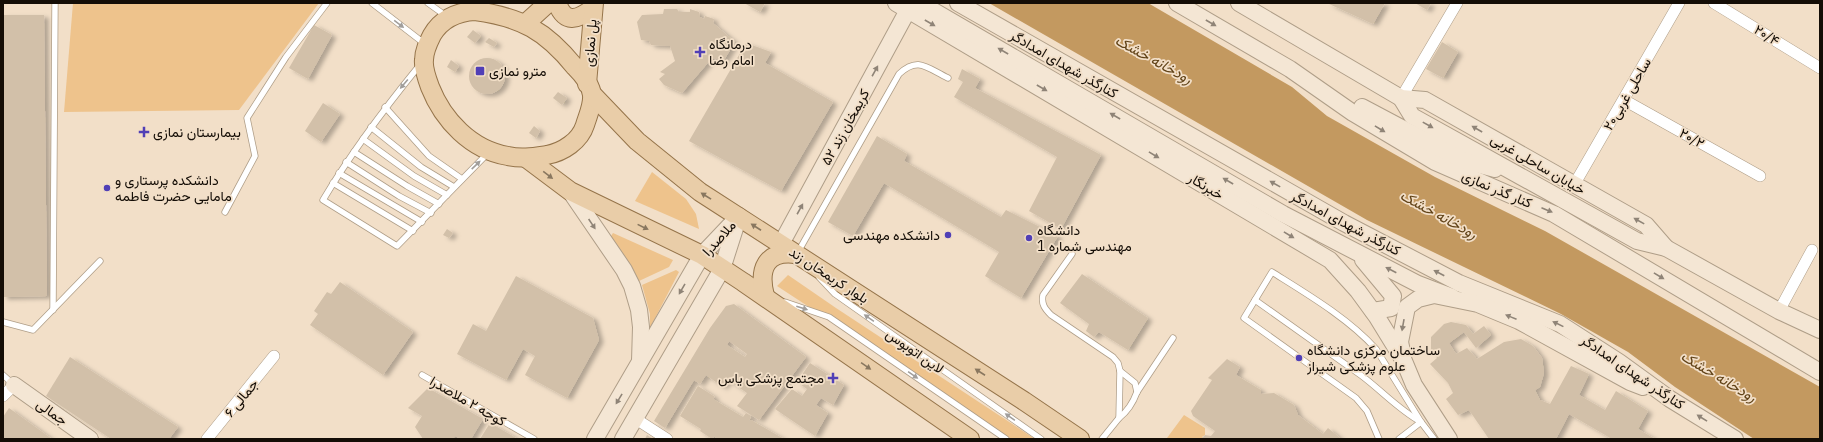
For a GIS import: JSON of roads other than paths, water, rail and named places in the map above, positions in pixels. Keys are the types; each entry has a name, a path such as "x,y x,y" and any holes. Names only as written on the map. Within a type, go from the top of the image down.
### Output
{"main road":[{"path":"525,24 548,3"},
{"path":"557,3 561,12 570,18 581,17 593,6"},
{"name":"کنارگذر شهدای امدادگر","path":"958,3 1344,223 1459,283 1560,324 1619,362 1670,399 1735,439"},
{"name":"کنار گذر نمازی","path":"1177,3 1290,69 1352,113 1435,162 1554,214 1820,372"},
{"name":"خیابان ساحلی غربی","path":"1243,4 1401,98 1425,100 1646,225 1666,248"},
{"path":"908,5 1283,214 1418,284 1452,297 1478,304 1519,321 1630,382 1670,399"},
{"name":"کریمخان زند ۵۲","path":"781,244 908,5"},
{"name":"خبرنگار","path":"908,5 1330,260 1358,291 1373,311 1404,361 1414,385 1449,439"},
{"name":"پل نمازی","path":"425,53 427,80 436,103 448,119 474,143 490,151 507,156 526,158 555,154 572,144 583,130 591,107 590,89 593,6"},
{"name":"بلوار کریمخان زند","path":"448,17 475,11 500,14 525,24 556,45 580,72 590,89 637,141 700,192 1024,401 1080,439"},
{"path":"425,53 435,30 448,17"},
{"path":"1290,69 1462,160 1518,176"},
{"name":"خیابان ساحلی غربی","path":"1401,98 1412,116 1518,176 1637,241 1666,248 1779,311 1820,330"},
{"path":"526,158 570,191 702,255 765,296 970,439"},
{"path":"570,191 624,270 632,286 640,316 639,365"},
{"name":"ملاصدرا","path":"596,439 702,255 739,216"},
{"name":"ملاصدرا","path":"623,439 722,269 739,216"},
{"path":"1355,251 1393,296 1392,308 1373,311"},
{"path":"765,296 762,275 765,264 776,254 785,252 796,254"},
{"path":"1404,361 1400,342 1406,307 1418,299 1434,295 1452,297"},
{"name":"جمالی","path":"7,385 90,439"}],"street":[{"path":"1401,98 1457,3"},
{"name":"ساحلی غربی۲۰","path":"1574,185 1679,3"},
{"name":"۲۰/۴","path":"1714,3 1820,68"},
{"name":"۲۰/۲","path":"1624,100 1760,176"},
{"path":"1779,311 1812,250"},
{"name":"۶ جمالی","path":"207,439 274,356"},
{"path":"636,419 667,439"}],"lane":[{"path":"53,310 54,3"},
{"path":"225,212 255,156 247,118 286,57 327,3"},
{"path":"372,3 425,53 346,162 322,200 397,246 431,213 454,187 490,151"},
{"path":"428,3 448,17"},
{"path":"796,254 899,74 908,66 918,63 948,78"},
{"path":"385,107 429,156 462,179"},
{"path":"371,128 421,167 454,187"},
{"path":"363,139 414,176 447,195"},
{"path":"354,152 407,186 439,204"},
{"path":"346,162 399,196 431,213"},
{"path":"339,173 422,222"},
{"path":"333,183 413,231"},
{"name":"لاین اتوبوس","path":"796,254 835,294 1042,439"},
{"path":"1072,254 1043,295 1042,300 1044,308 1051,315 1113,357 1118,364 1120,371 1119,418"},
{"path":"3,322 33,330 100,261"},
{"path":"1379,439 1367,411 1356,398 1244,318 1272,272 1334,313 1376,348 1421,422 1434,439"},
{"name":"لاین اتوبوس","path":"765,296 829,317 1006,439"},
{"path":"1255,300 1362,376 1379,389 1400,409 1421,422"},
{"path":"1102,439 1134,402 1137,392 1173,338"},
{"path":"1120,371 1135,383 1137,392"},
{"name":"کوچه ۲ ملاصدرا","path":"422,375 534,439"},
{"path":"1399,439 1421,422"}],"water":[{"name":"رودخانه خشک","path":"989,3 1148,3 1292,87 1327,116 1435,177 1545,231 1820,387 1820,439 1754,439 1675,387 1628,352 1561,314 1367,220"}],"place":[{"name":"درمانگاه امام رضا","path":"700,52"},
{"name":"مترو نمازی","path":"480,71"},
{"name":"بیمارستان نمازی","path":"144,132"},
{"name":"دانشکده پرستاری و مامایی حضرت فاطمه","path":"107,188"},
{"name":"دانشکده مهندسی","path":"948,235"},
{"name":"دانشگاه مهندسی شماره 1","path":"1029,238"},
{"name":"ساختمان مرکزی دانشگاه علوم پزشکی شیراز","path":"1299,358"},
{"name":"مجتمع پزشکی یاس","path":"833,378"}]}
